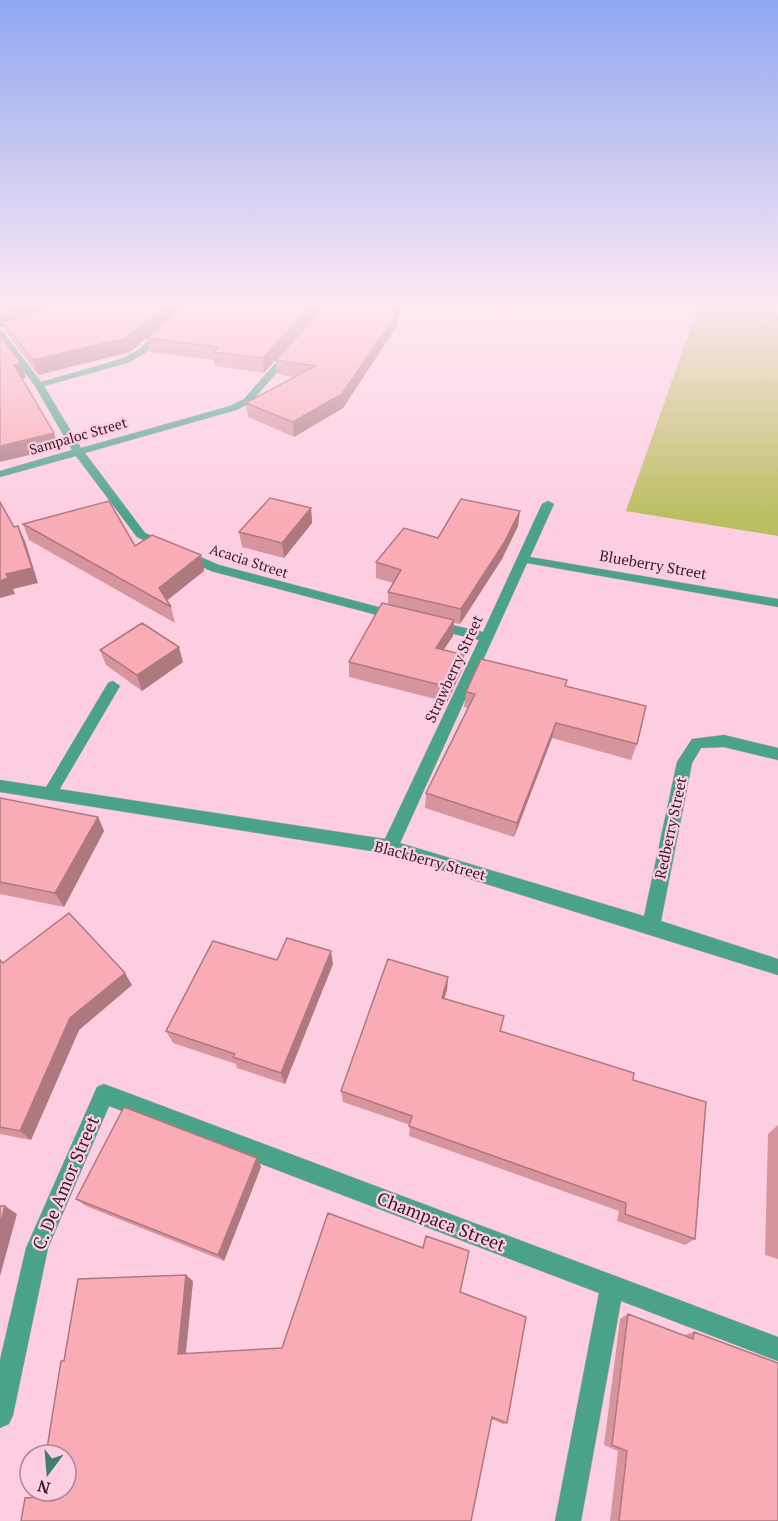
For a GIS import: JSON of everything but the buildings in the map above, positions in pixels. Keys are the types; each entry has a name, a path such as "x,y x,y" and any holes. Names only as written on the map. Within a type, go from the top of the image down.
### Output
{"street":[{"name":"Acacia Street","path":"32,375 78,451 141,535 215,567 295,591 486,638"},
{"path":"39,385 76,375"},
{"name":"Sampaloc Street","path":"0,474 233,408 247,401 270,375"},
{"name":"Strawberry Street","path":"390,847 548,504"},
{"name":"Blueberry Street","path":"523,559 778,603"},
{"path":"50,793 113,686"},
{"name":"Redberry Street","path":"651,926 684,762 697,743 724,741 778,754"},
{"name":"Blackberry Street","path":"0,786 390,847 778,967"},
{"name":"Champaca Street","path":"104,1094 778,1349"},
{"name":"C. De Amor Street","path":"0,1414 37,1248 104,1094"},
{"path":"568,1521 612,1286"}],"green space":[{"path":"674,375 778,375 778,536 626,511"}]}
